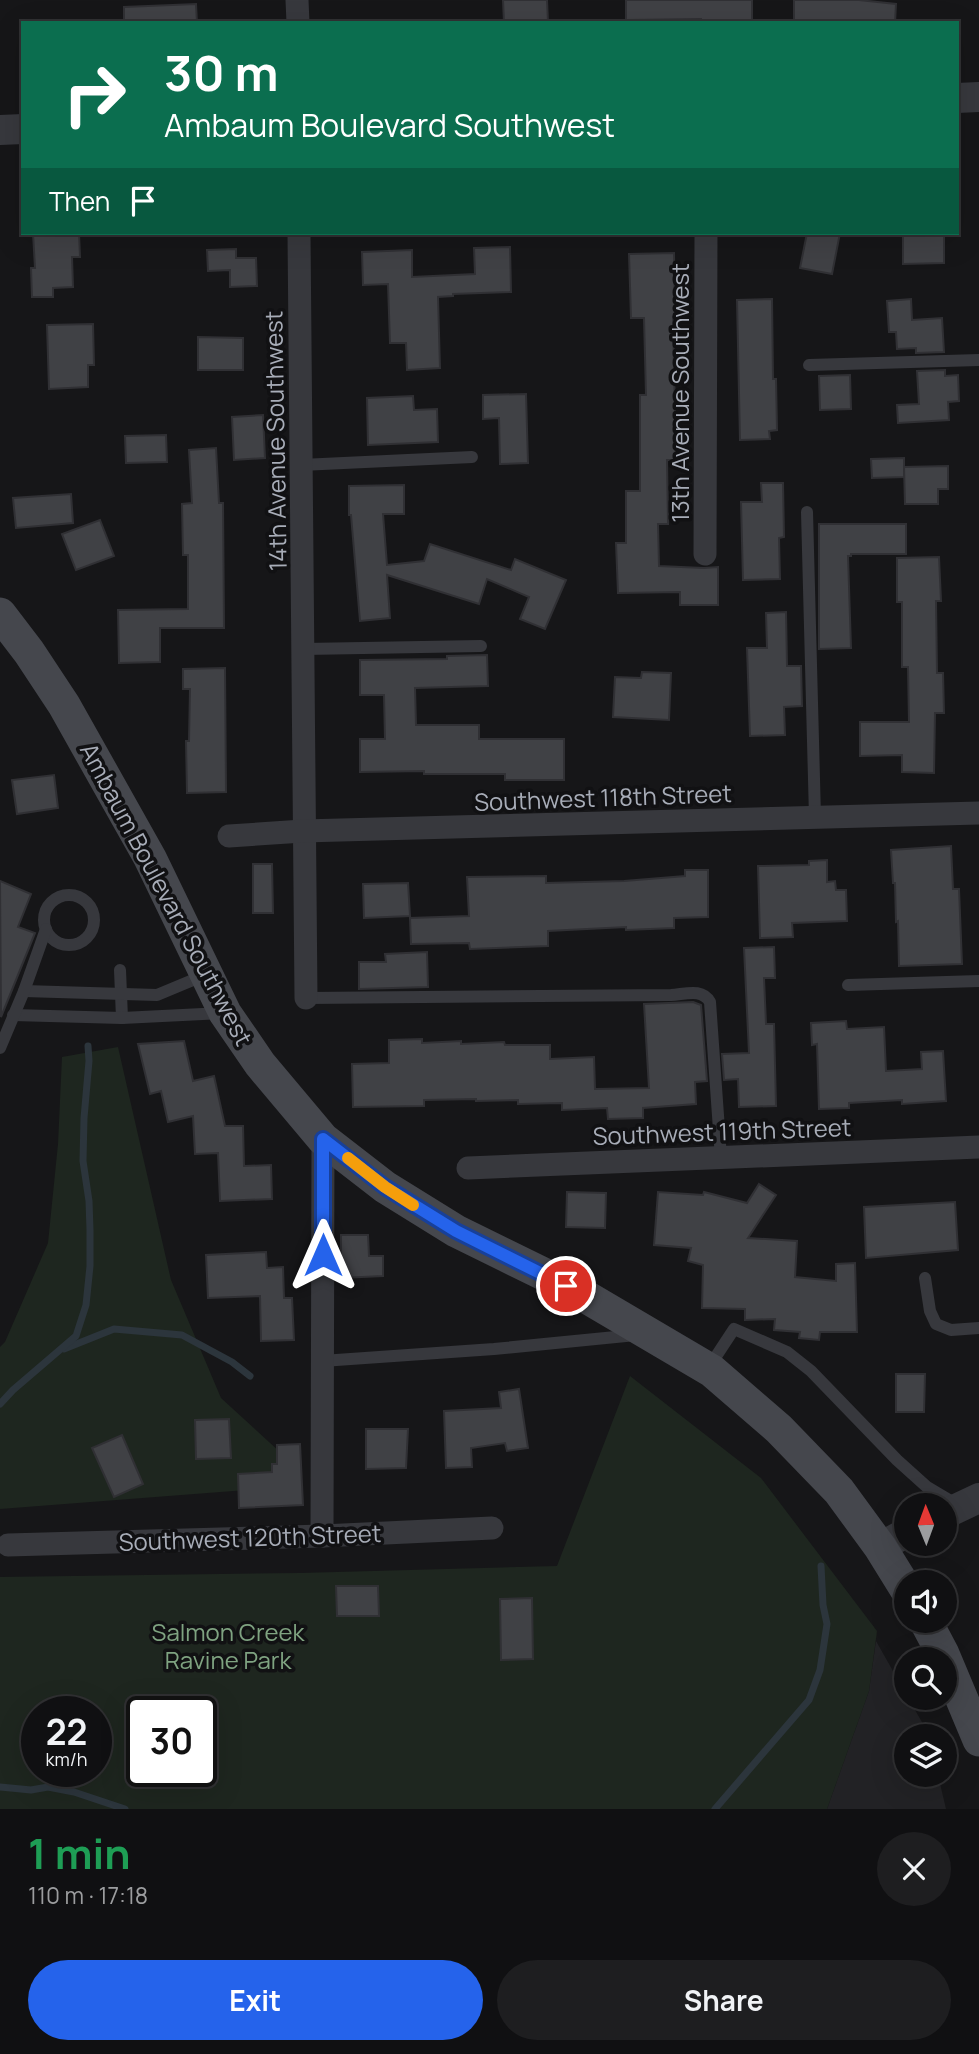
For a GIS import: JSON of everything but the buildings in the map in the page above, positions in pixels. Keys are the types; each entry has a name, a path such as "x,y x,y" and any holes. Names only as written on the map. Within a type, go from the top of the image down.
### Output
{"main road":[{"name":"Ambaum Boulevard Southwest","path":"0,614 64,705 150,858 225,1013 260,1064 323,1139 385,1187 456,1231 566,1286 708,1368 779,1429 839,1491 893,1540 901,1570"},
{"path":"932,1633 979,1740"}],"street":[{"path":"298,0 298,21"},
{"path":"959,97 979,97"},
{"path":"0,130 21,129"},
{"name":"14th Avenue Southwest","path":"299,235 306,998"},
{"name":"13th Avenue Southwest","path":"705,554 706,235"},
{"name":"Southwest 118th Street","path":"229,836 303,831 979,813"},
{"path":"322,1536 323,1139"},
{"name":"Southwest 119th Street","path":"468,1168 979,1147"},
{"name":"Southwest 120th Street","path":"8,1545 492,1528"}],"lane":[{"path":"808,365 979,360"},
{"path":"301,465 472,457"},
{"path":"807,512 815,817"},
{"path":"304,649 481,646"},
{"path":"0,1048 46,929 45,914 48,906 59,897 75,895 82,898 92,910 93,927 82,941 66,945 58,942 46,929"},
{"path":"120,970 122,1018"},
{"path":"24,991 157,995 206,974"},
{"path":"848,985 979,981"},
{"path":"306,998 698,993 706,996 710,1003 721,1158"},
{"path":"13,1015 122,1018 225,1013"},
{"path":"925,1278 930,1311 936,1324 951,1330 979,1328"},
{"path":"708,1368 734,1329 787,1352 811,1371 897,1460 927,1487 961,1506"},
{"path":"322,1361 507,1348 650,1333"}],"shaded area":[{"path":"876,1641 894,1673 894,1710 915,1710 923,1724 894,1724 894,1787 941,1787 946,1809 827,1809 869,1691"}],"green space":[{"path":"118,1047 171,1280 221,1398 281,1453 284,1487 0,1509 0,1347 5,1342 48,1243 58,1144 62,1057"},
{"name":"Salmon Creek Ravine Park","path":"630,1376 761,1478 877,1631 869,1691 827,1809 0,1809 0,1577 557,1566"}],"waterway":[{"path":"0,1404 76,1336 86,1305 90,1230 83,1161 88,1046"},
{"path":"64,1349 114,1329 182,1335 232,1362 250,1376"},
{"path":"715,1809 809,1700 820,1670 827,1624 821,1566"},
{"path":"0,1787 31,1790 48,1787 74,1792 125,1809"}],"slow traffic":[{"path":"348,1158 413,1205"}],"route":[{"path":"323,1255 323,1139 385,1187 456,1231 566,1286"}]}
